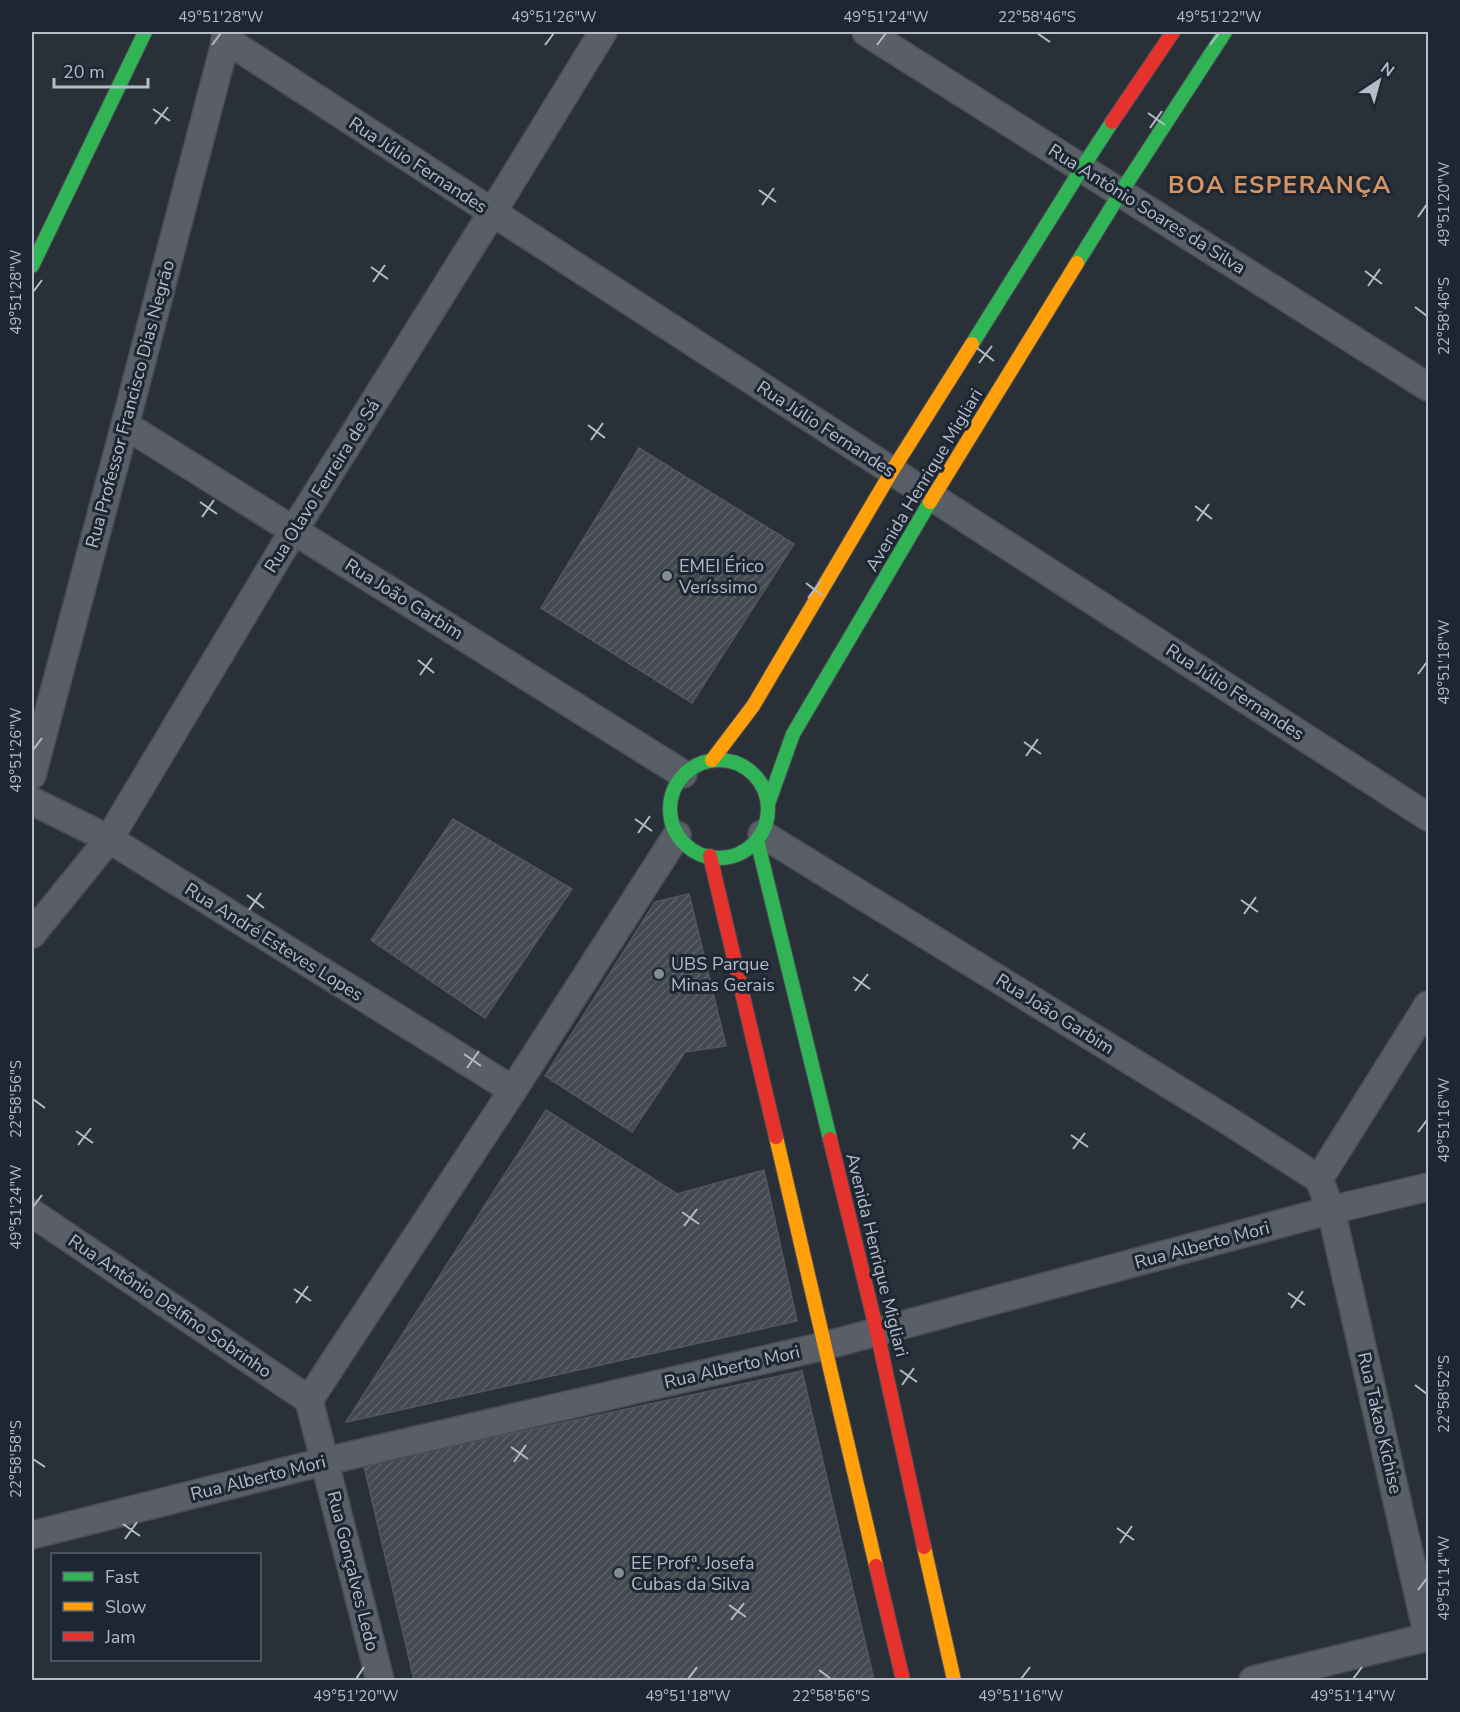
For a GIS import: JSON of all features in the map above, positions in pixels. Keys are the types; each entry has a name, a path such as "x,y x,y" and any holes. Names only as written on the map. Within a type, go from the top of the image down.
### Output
{"main road":[{"path":"32,266 145,32"},
{"name":"Avenida Henrique Migliari","path":"712,760 753,706 892,471 1082,168 1173,32"},
{"name":"Avenida Henrique Migliari","path":"768,804 793,734 933,497 1121,192 1225,32"},
{"path":"712,760 728,760 743,766 756,776 764,789 768,804 767,819 759,837 739,854 726,857 698,854 686,846 676,835 670,819 669,803 674,787 683,774 697,764 712,760"},
{"name":"Avenida Henrique Migliari","path":"759,837 878,1332 954,1680"},
{"path":"710,856 903,1680"}],"street":[{"name":"Rua Olavo Ferreira de Sá","path":"32,934 109,839 294,530 603,32"},
{"name":"Rua Antônio Soares da Silva","path":"866,32 1428,387"},
{"name":"Rua Júlio Fernandes","path":"226,35 492,213 1428,816"},
{"name":"Rua Professor Francisco Dias Negrão","path":"32,775 226,35"},
{"name":"Rua João Garbim","path":"125,425 683,774"},
{"name":"Rua André Esteves Lopes","path":"32,801 109,839 513,1090"},
{"path":"309,1400 513,1090 676,835"},
{"name":"Rua João Garbim","path":"759,837 1245,1131 1319,1179"},
{"path":"1331,1210 1319,1179 1428,1005"},
{"name":"Rua Alberto Mori","path":"32,1535 326,1461 824,1346 1331,1210 1428,1187"},
{"name":"Rua Takao Kichise","path":"1331,1210 1428,1637"},
{"name":"Rua Antônio Delfino Sobrinho","path":"32,1213 309,1400"},
{"name":"Rua Gonçalves Ledo","path":"309,1400 380,1680"},
{"path":"1252,1680 1428,1637"}],"building":[{"name":"EMEI Érico Veríssimo","path":"639,448 794,544 692,703 541,608"},
{"path":"453,819 572,889 485,1018 371,940"},
{"name":"UBS Parque Minas Gerais","path":"689,894 726,1046 685,1052 632,1132 545,1076 655,902"},
{"path":"546,1110 677,1194 764,1170 797,1321 346,1422"},
{"name":"EE Profª. Josefa Cubas da Silva","path":"802,1371 874,1680 414,1680 364,1466"}],"traffic: fast":[{"path":"32,266 145,32"},
{"path":"1077,263 1225,32"},
{"path":"972,344 1112,122"},
{"path":"768,804 793,734 930,502"},
{"path":"719,760 738,764 754,774 764,790 768,809 764,828 754,844 738,854 719,858 700,854 684,844 674,828 670,809 674,790 684,774 700,764 719,760"},
{"path":"757,840 830,1139"}],"traffic: slow":[{"path":"930,502 1077,263"},
{"path":"712,760 753,706 892,471 972,344"},
{"path":"776,1137 876,1566"},
{"path":"924,1547 954,1680"}],"traffic: jam":[{"path":"1112,122 1173,32"},
{"path":"710,856 776,1137"},
{"path":"830,1139 877,1332 924,1547"},
{"path":"876,1566 903,1680"}],"place":[{"name":"EMEI Érico Veríssimo","path":"667,576"},
{"name":"UBS Parque Minas Gerais","path":"659,974"},
{"name":"EE Profª. Josefa Cubas da Silva","path":"619,1573"}],"district":[{"name":"BOA ESPERANÇA","path":"1280,185"}]}
